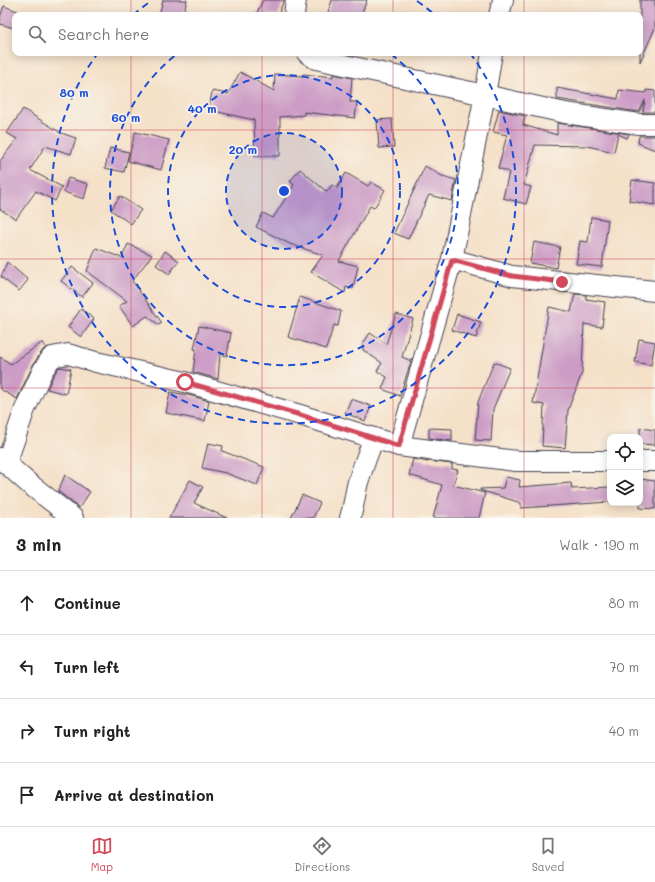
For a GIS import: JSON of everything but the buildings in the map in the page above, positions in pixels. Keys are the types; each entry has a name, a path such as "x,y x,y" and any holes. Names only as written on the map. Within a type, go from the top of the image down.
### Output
{"street":[{"path":"294,12 296,0"},
{"path":"500,12 503,0"},
{"path":"312,56 316,59 565,113 639,124 655,124"},
{"path":"399,446 452,260 492,56"},
{"path":"452,260 512,276 655,291"},
{"path":"74,518 27,482 3,461 43,370 52,357 68,354 96,362 185,382 399,446 516,461 607,461"},
{"path":"350,518 358,482 374,438"},
{"path":"643,461 655,461"}],"route":[{"path":"185,382 297,414 399,446 452,260 512,276 562,282"}]}
